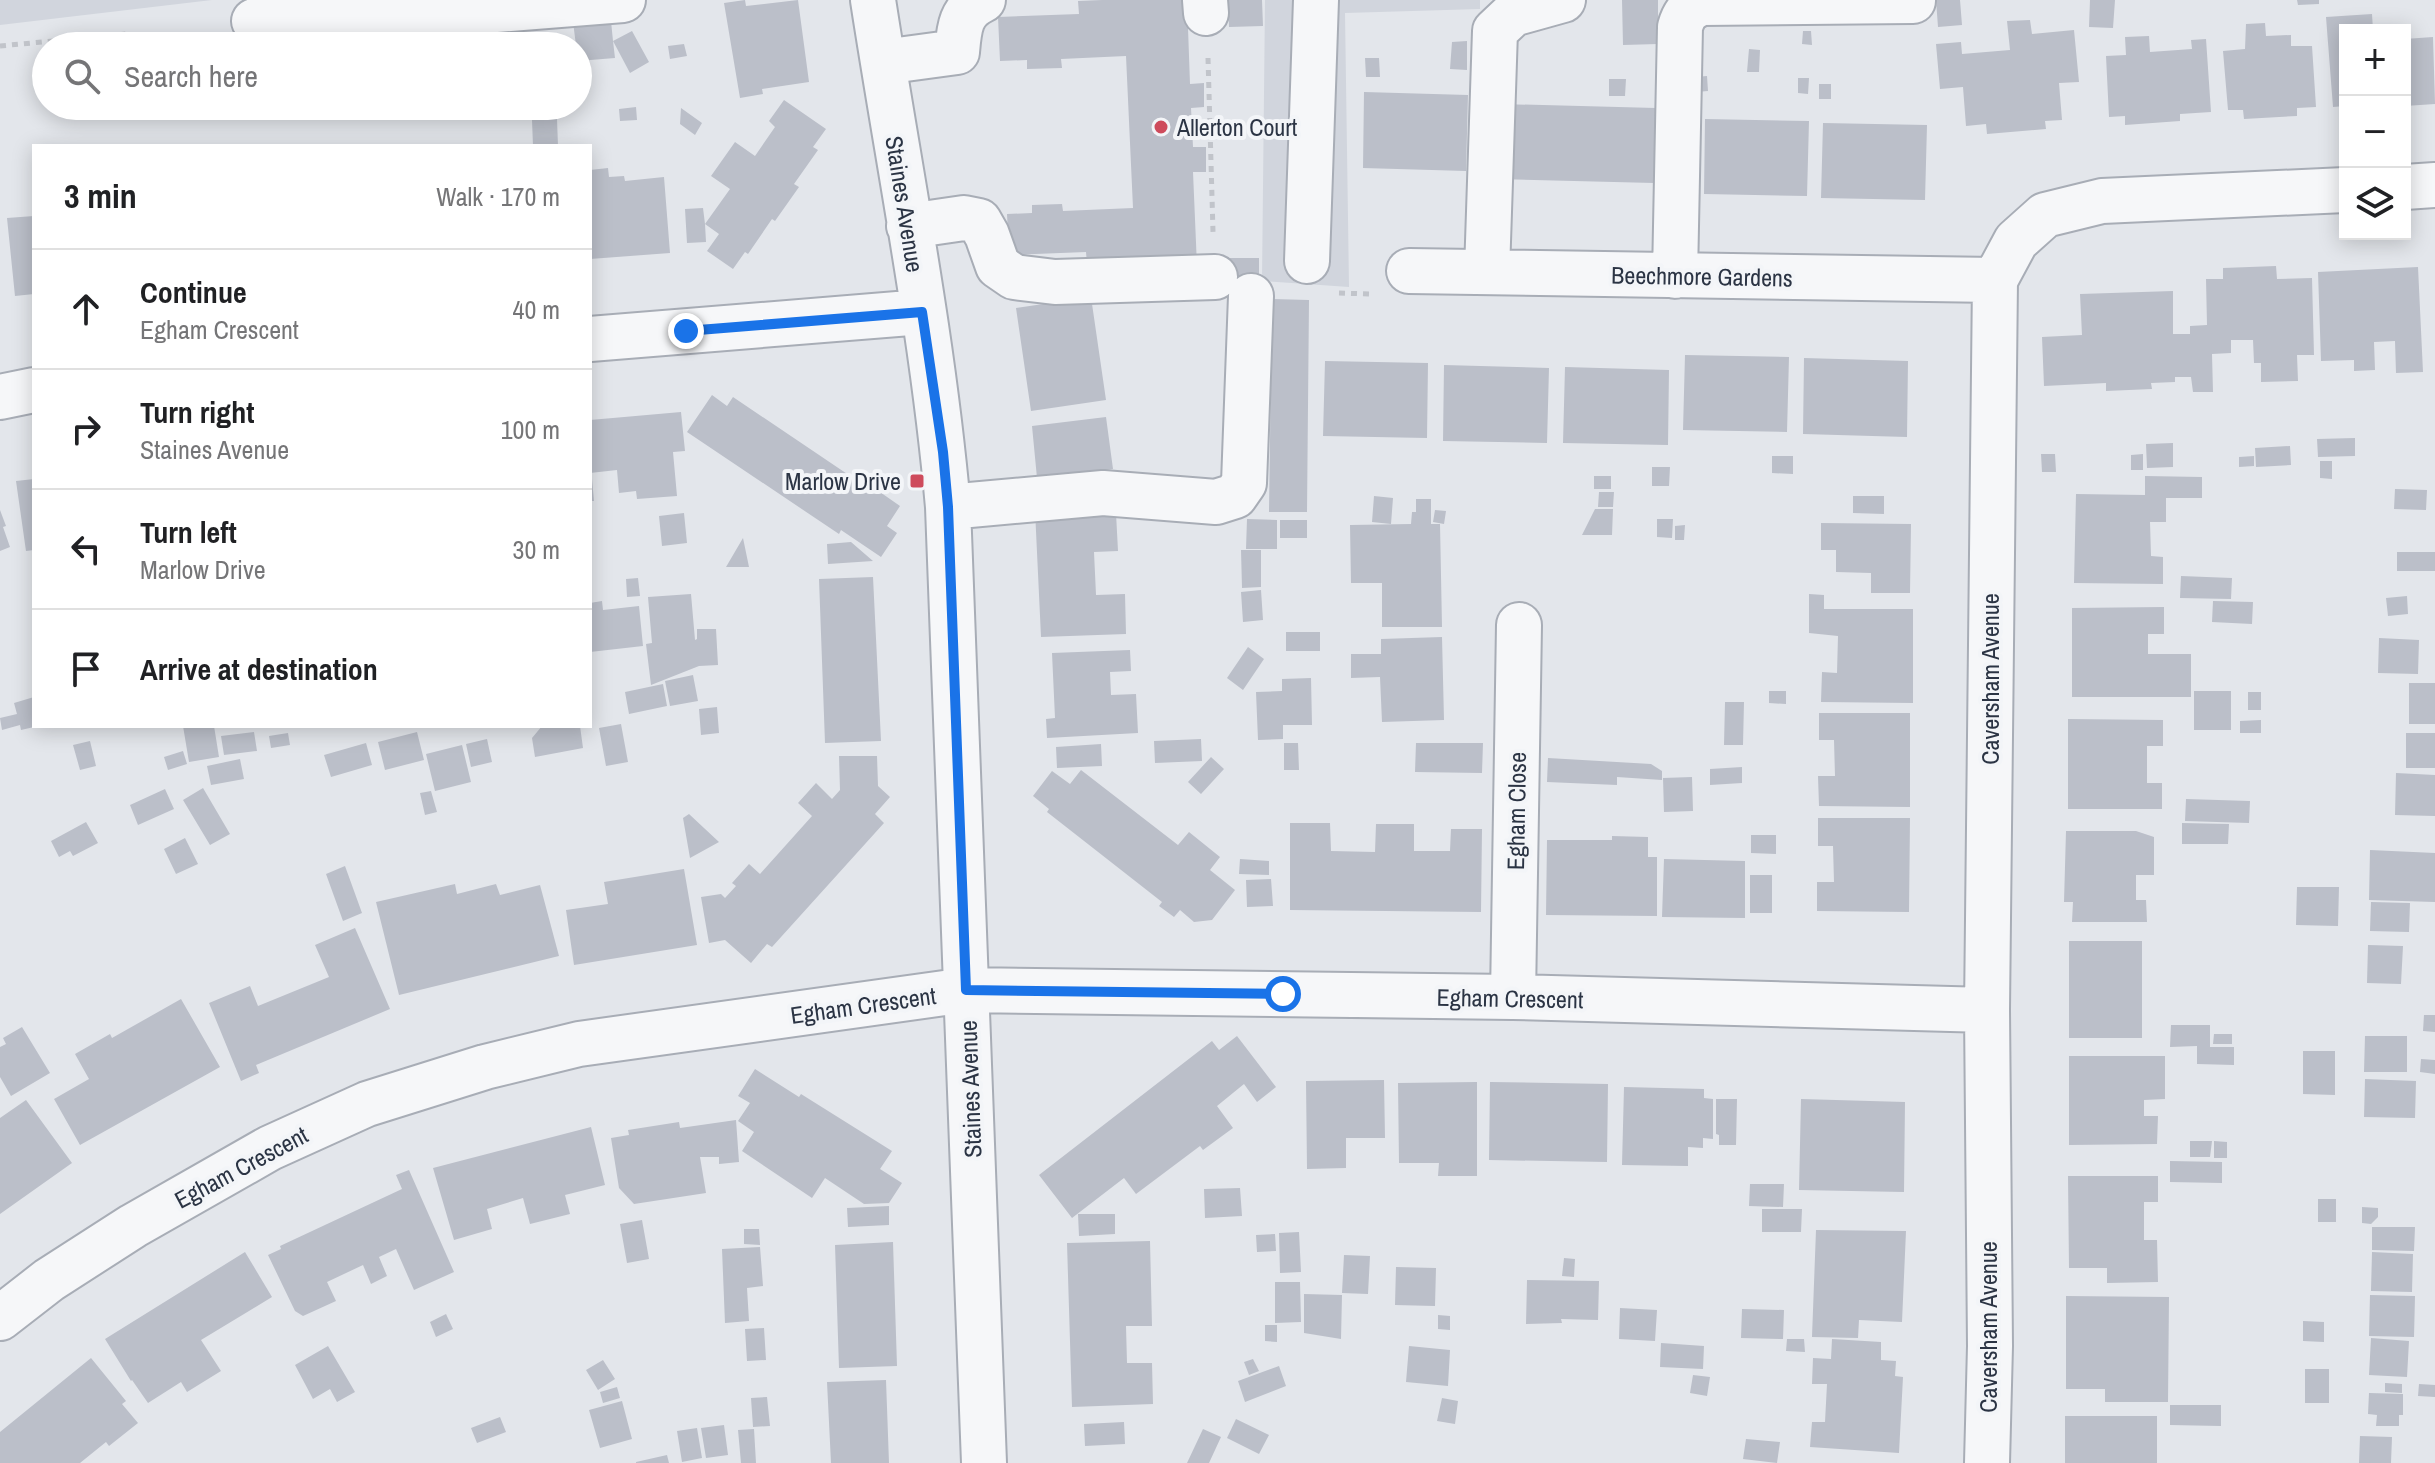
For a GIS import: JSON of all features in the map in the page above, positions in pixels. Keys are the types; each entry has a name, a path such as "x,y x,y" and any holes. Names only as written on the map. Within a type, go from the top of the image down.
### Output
{"street":[{"path":"254,21 422,16 623,0"},
{"name":"Staines Avenue","path":"873,0 943,452 948,507 984,1463"},
{"path":"883,62 957,52 960,21 971,5 983,0"},
{"path":"1307,261 1316,0"},
{"path":"1487,272 1495,31 1513,14 1563,0"},
{"path":"1675,276 1680,27 1683,15 1692,6 1702,3 1913,1"},
{"path":"2411,187 2435,185"},
{"name":"Caversham Avenue","path":"1987,1463 1990,1346 1987,1010 1995,280 2016,241 2045,215 2102,201 2339,190"},
{"path":"909,226 964,218 979,221 998,266 1014,277 1055,282 1233,286 1244,483 1235,496 1216,502 1103,493 948,507"},
{"name":"Beechmore Gardens","path":"1409,271 1995,280"},
{"path":"592,339 922,312"},
{"path":"0,397 32,390"},
{"name":"Egham Close","path":"1513,997 1519,625"},
{"name":"Egham Crescent","path":"0,1318 49,1280 146,1218 270,1148 367,1104 485,1067 579,1044 966,990 1513,997 1987,1010"}],"path":[{"path":"1206,7 1233,286"},
{"path":"0,46 32,43"}],"shaded area":[{"path":"0,0 212,0 0,25"},
{"path":"1265,0 1480,0 1480,9 1345,13 1349,287 1262,281"}],"building":[{"path":"745,0 746,6 798,0 809,82 762,89 763,94 740,98 724,3"},
{"name":"Allerton Court","path":"1187,0 1190,84 1204,83 1204,107 1191,108 1193,147 1206,147 1206,172 1193,172 1197,266 1087,264 1086,252 1009,255 1007,214 1032,213 1032,205 1062,204 1063,211 1133,208 1126,56 1061,59 1062,68 1027,69 1027,60 1000,61 998,17 1079,14 1078,1"},
{"path":"1228,0 1262,0 1263,26 1229,27"},
{"path":"1622,0 1658,0 1658,44 1623,45"},
{"path":"1936,0 1960,0 1962,25 1938,27"},
{"path":"2090,0 2115,0 2113,28 2089,27"},
{"path":"2297,0 2319,0 2319,4 2298,5"},
{"path":"610,11 615,58 592,60 592,32 574,32 572,14"},
{"path":"2372,14 2373,24 2339,24 2339,106 2333,107 2326,17"},
{"path":"2030,20 2032,34 2074,30 2079,82 2059,83 2062,120 2045,121 2046,129 1987,134 1986,124 1966,126 1963,87 1940,89 1936,44 1961,42 1962,54 2010,50 2007,21"},
{"path":"2265,23 2266,36 2291,35 2291,46 2312,46 2316,107 2297,108 2297,116 2244,119 2243,110 2228,110 2223,51 2245,49 2246,24"},
{"path":"632,31 649,62 630,73 613,41"},
{"path":"1803,31 1811,31 1812,45 1802,44"},
{"path":"2149,36 2150,52 2192,49 2191,40 2206,39 2211,112 2180,114 2180,121 2125,125 2125,116 2109,117 2106,56 2126,55 2125,37"},
{"path":"2433,37 2435,104 2411,106 2411,39"},
{"path":"1467,41 1467,70 1450,69 1452,42"},
{"path":"684,44 687,56 670,59 668,46"},
{"path":"1749,49 1760,50 1759,72 1747,72"},
{"path":"1365,58 1379,58 1380,77 1366,77"},
{"path":"1707,76 1708,91 1696,92 1695,77"},
{"path":"1798,78 1809,78 1808,94 1798,93"},
{"path":"1609,79 1626,79 1625,96 1609,96"},
{"path":"1819,84 1831,84 1831,99 1819,99"},
{"path":"1364,92 1468,95 1466,171 1363,168"},
{"path":"784,100 826,129 813,147 818,150 794,184 799,187 775,221 772,219 748,254 745,252 733,269 707,251 719,234 705,224 730,189 711,176 735,142 755,156 775,127 769,121"},
{"path":"1500,104 1656,108 1654,183 1498,179"},
{"path":"636,107 637,120 620,121 619,109"},
{"path":"681,108 702,123 695,135 680,124"},
{"path":"1705,119 1809,121 1807,196 1704,194"},
{"path":"532,120 557,120 558,144 533,144"},
{"path":"1823,123 1927,125 1925,200 1821,198"},
{"path":"608,168 609,177 624,176 625,181 664,177 670,253 592,259 592,170"},
{"path":"703,208 706,242 687,243 685,209"},
{"path":"32,216 32,294 15,296 7,218"},
{"path":"1228,258 1259,258 1259,286 1228,287"},
{"path":"2276,266 2277,279 2312,278 2314,355 2297,355 2298,381 2261,382 2261,363 2254,363 2253,340 2231,340 2231,353 2212,354 2213,392 2193,392 2191,377 2175,377 2175,382 2151,383 2152,389 2106,391 2106,383 2044,386 2042,337 2082,335 2080,294 2173,291 2173,334 2190,334 2190,326 2207,325 2206,279 2223,279 2223,268"},
{"path":"2418,267 2423,372 2396,373 2395,341 2374,342 2375,370 2354,371 2354,360 2321,361 2318,272"},
{"path":"1091,297 1106,400 1031,411 1016,308"},
{"path":"1272,299 1309,300 1307,512 1269,512"},
{"path":"1685,355 1789,357 1787,432 1683,430"},
{"path":"1804,358 1908,361 1907,437 1803,434"},
{"path":"1325,361 1428,363 1427,438 1323,436"},
{"path":"1444,365 1549,368 1547,443 1443,441"},
{"path":"1565,367 1669,370 1668,445 1563,443"},
{"path":"712,395 727,406 733,397 900,506 887,526 897,533 881,557 841,530 839,534 687,432"},
{"path":"681,412 685,451 673,452 677,496 637,499 636,491 619,493 617,470 592,473 592,420"},
{"path":"1106,417 1113,469 1037,478 1032,426"},
{"path":"2355,438 2355,456 2318,457 2317,439"},
{"path":"2173,443 2173,467 2147,468 2146,444"},
{"path":"2290,446 2291,465 2256,467 2255,448"},
{"path":"2041,454 2055,454 2056,472 2042,472"},
{"path":"2143,454 2143,470 2131,470 2131,455"},
{"path":"1772,456 1793,456 1793,474 1772,473"},
{"path":"2254,456 2254,466 2239,467 2239,457"},
{"path":"2320,461 2332,461 2332,479 2320,478"},
{"path":"1652,467 1670,467 1669,486 1652,486"},
{"path":"1594,476 1611,476 1611,489 1594,489"},
{"path":"2145,476 2202,477 2202,498 2166,498 2166,522 2150,522 2151,556 2163,557 2163,584 2074,583 2076,494 2145,495"},
{"path":"32,479 32,550 26,551 16,481"},
{"path":"2395,489 2427,490 2426,510 2394,509"},
{"path":"1599,492 1614,492 1613,507 1598,507"},
{"path":"1374,496 1393,498 1391,524 1372,522"},
{"path":"1853,496 1884,496 1884,514 1853,513"},
{"path":"1416,499 1431,499 1431,524 1440,524 1442,627 1382,627 1382,583 1351,583 1350,525 1411,524 1412,512 1416,512"},
{"path":"1595,509 1613,509 1612,535 1582,535"},
{"path":"0,510 10,547 0,551"},
{"path":"1035,510 1116,513 1118,551 1094,552 1096,595 1125,594 1126,634 1041,637"},
{"path":"1435,510 1446,511 1444,524 1433,522"},
{"path":"684,513 687,543 662,546 659,516"},
{"path":"1247,519 1277,520 1277,549 1246,549"},
{"path":"1657,519 1673,519 1672,538 1657,537"},
{"path":"1280,520 1307,520 1307,538 1280,538"},
{"path":"1821,523 1911,524 1910,593 1871,593 1871,573 1836,572 1836,550 1821,550"},
{"path":"1685,525 1684,540 1675,540 1675,526"},
{"path":"743,538 749,567 726,567"},
{"path":"851,542 873,561 828,564 827,544"},
{"path":"1241,550 1261,550 1261,587 1242,588"},
{"path":"2397,552 2435,552 2435,571 2397,571"},
{"path":"2181,576 2232,578 2231,599 2180,598"},
{"path":"873,577 881,741 825,743 819,579"},
{"path":"638,578 640,596 627,597 626,579"},
{"path":"1261,590 1263,620 1243,622 1241,592"},
{"path":"691,594 695,640 697,629 716,629 718,665 699,666 651,685 646,644 652,643 648,597"},
{"path":"1809,594 1824,595 1824,609 1913,609 1913,703 1821,702 1822,672 1837,673 1838,636 1809,633"},
{"path":"2407,596 2408,614 2388,616 2386,598"},
{"path":"602,601 603,610 639,606 643,646 592,652 592,603"},
{"path":"2213,601 2253,602 2252,624 2212,622"},
{"path":"2164,607 2164,634 2148,634 2148,654 2191,654 2191,697 2072,697 2072,608"},
{"path":"1286,632 1320,632 1320,651 1286,651"},
{"path":"1442,637 1444,720 1382,722 1380,677 1351,678 1351,654 1381,654 1381,639"},
{"path":"2379,638 2419,640 2418,674 2378,673"},
{"path":"1248,647 1264,659 1243,690 1227,678"},
{"path":"1130,650 1131,671 1110,672 1111,695 1136,694 1138,733 1047,738 1046,719 1055,718 1052,653"},
{"path":"693,675 698,701 670,706 665,681"},
{"path":"1311,678 1312,725 1283,725 1283,739 1258,740 1256,692 1282,691 1282,679"},
{"path":"2409,683 2435,683 2435,724 2409,724"},
{"path":"663,684 667,706 629,714 625,692"},
{"path":"1769,691 1786,691 1786,704 1769,703"},
{"path":"2194,691 2231,691 2231,730 2194,730"},
{"path":"2248,692 2261,692 2261,710 2248,710"},
{"path":"32,698 32,727 21,730 20,725 2,730 0,718 17,714 14,703"},
{"path":"1725,702 1744,702 1743,745 1724,745"},
{"path":"717,707 719,733 701,735 699,709"},
{"path":"1819,713 1910,713 1910,807 1819,806 1818,776 1835,776 1834,740 1819,740"},
{"path":"2068,719 2163,720 2163,746 2147,746 2147,783 2162,783 2162,809 2068,809"},
{"path":"2261,720 2261,733 2240,733 2240,721"},
{"path":"621,724 628,762 606,766 599,728"},
{"path":"183,728 214,728 219,757 189,762"},
{"path":"540,728 580,728 583,748 535,757 532,738"},
{"path":"254,732 257,751 224,755 221,736"},
{"path":"417,732 424,760 385,770 378,742"},
{"path":"288,733 290,745 271,748 269,736"},
{"path":"2406,733 2435,733 2435,768 2406,768"},
{"path":"487,739 492,762 471,767 466,744"},
{"path":"1201,739 1202,761 1155,763 1154,741"},
{"path":"90,741 96,766 80,770 73,745"},
{"path":"366,743 372,765 331,777 324,755"},
{"path":"1284,743 1298,743 1299,770 1284,770"},
{"path":"1416,743 1483,743 1482,773 1415,772"},
{"path":"1101,744 1102,766 1057,768 1056,747"},
{"path":"462,745 471,782 435,791 426,754"},
{"path":"183,751 187,764 168,770 164,757"},
{"path":"839,756 877,756 878,786 890,797 875,814 884,823 772,947 767,944 751,963 725,940 709,943 701,897 721,894 725,898 736,886 732,883 749,864 760,874 812,816 798,803 816,783 832,799 840,790"},
{"path":"1211,757 1224,769 1201,794 1188,782"},
{"path":"1548,758 1651,764 1662,771 1662,780 1617,777 1617,785 1547,782"},
{"path":"240,759 244,779 211,785 207,766"},
{"path":"1742,767 1742,783 1710,785 1710,769"},
{"path":"1081,770 1178,845 1189,832 1220,857 1210,870 1235,890 1212,920 1194,922 1180,910 1174,917 1159,906 1162,902 1047,812 1049,809 1033,796 1052,771 1070,784"},
{"path":"2396,773 2435,775 2435,816 2395,815"},
{"path":"1692,777 1693,811 1664,812 1663,778"},
{"path":"203,788 230,834 210,845 183,800"},
{"path":"165,789 174,809 138,825 130,805"},
{"path":"431,791 437,812 425,815 420,793"},
{"path":"2186,799 2250,801 2249,823 2185,821"},
{"path":"689,814 719,842 690,858 683,818"},
{"path":"1818,818 1910,818 1909,912 1817,911 1817,882 1834,882 1833,846 1818,846"},
{"path":"86,822 98,843 73,856 70,851 59,857 51,841"},
{"path":"1290,823 1330,823 1331,851 1375,852 1376,824 1414,824 1414,851 1450,851 1451,829 1482,829 1481,912 1290,910"},
{"path":"2182,823 2229,824 2228,844 2182,844"},
{"path":"2066,831 2136,831 2154,837 2154,875 2136,875 2136,900 2146,900 2147,922 2072,922 2073,902 2064,902"},
{"path":"1751,835 1776,835 1776,854 1751,853"},
{"path":"1612,836 1648,837 1648,857 1657,857 1657,916 1546,915 1547,840 1612,840"},
{"path":"185,838 198,864 176,874 164,849"},
{"path":"2370,850 2435,853 2435,902 2369,900"},
{"path":"1240,859 1269,861 1269,875 1239,874"},
{"path":"1664,859 1745,861 1745,918 1662,917"},
{"path":"345,866 362,913 343,921 326,874"},
{"path":"684,869 697,945 574,965 566,910 608,904 604,882"},
{"path":"1750,875 1772,875 1772,913 1750,913"},
{"path":"1271,879 1273,906 1247,907 1246,880"},
{"path":"455,884 457,894 496,884 500,895 540,885 559,956 399,995 376,902"},
{"path":"2297,887 2339,887 2338,926 2296,925"},
{"path":"2371,902 2410,903 2409,932 2370,931"},
{"path":"355,928 390,1009 256,1065 259,1073 241,1081 209,1003 250,986 258,1006 329,977 315,945"},
{"path":"2069,941 2142,941 2142,1038 2069,1038"},
{"path":"2368,945 2403,946 2401,984 2367,983"},
{"path":"181,999 220,1067 80,1145 54,1099 89,1079 75,1054 110,1034 112,1038"},
{"path":"2424,1015 2435,1015 2435,1032 2423,1031"},
{"path":"2171,1025 2210,1025 2210,1047 2234,1047 2234,1065 2197,1064 2197,1046 2170,1047"},
{"path":"22,1027 50,1073 11,1096 0,1077 0,1047 6,1044 3,1038"},
{"path":"2214,1034 2232,1034 2232,1044 2213,1044"},
{"path":"1237,1036 1276,1087 1257,1102 1244,1084 1217,1106 1233,1128 1203,1150 1200,1146 1136,1194 1124,1178 1072,1218 1039,1175 1212,1041 1219,1050"},
{"path":"2365,1036 2407,1036 2407,1072 2364,1072"},
{"path":"2303,1051 2335,1051 2335,1095 2303,1094"},
{"path":"2069,1056 2165,1056 2165,1099 2144,1100 2144,1116 2158,1116 2157,1144 2069,1145"},
{"path":"2421,1059 2435,1060 2435,1074 2420,1072"},
{"path":"755,1069 892,1151 880,1169 902,1183 889,1203 864,1204 825,1178 812,1198 742,1151 754,1132 738,1121 750,1103 738,1096"},
{"path":"2365,1079 2416,1081 2415,1118 2364,1117"},
{"path":"1384,1080 1385,1138 1346,1138 1346,1168 1307,1169 1306,1081"},
{"path":"1477,1082 1477,1176 1438,1176 1439,1163 1399,1163 1398,1083"},
{"path":"1490,1082 1608,1084 1607,1162 1489,1160"},
{"path":"1624,1087 1704,1089 1704,1098 1713,1099 1713,1139 1703,1138 1703,1148 1688,1147 1688,1166 1622,1165"},
{"path":"1716,1099 1737,1099 1736,1145 1719,1145"},
{"path":"1801,1099 1905,1102 1904,1192 1799,1190"},
{"path":"26,1100 72,1163 0,1214 0,1118"},
{"path":"736,1120 739,1162 719,1164 719,1157 700,1157 706,1193 634,1204 619,1188 611,1138 629,1135 628,1130 679,1122 680,1128"},
{"path":"591,1127 605,1185 565,1195 570,1214 530,1224 523,1198 487,1209 492,1229 454,1240 433,1168"},
{"path":"2190,1141 2212,1141 2210,1157 2190,1157"},
{"path":"2214,1141 2227,1142 2227,1158 2214,1158"},
{"path":"2170,1161 2222,1162 2222,1183 2170,1182"},
{"path":"409,1170 454,1272 414,1290 396,1249 379,1257 387,1276 371,1284 363,1265 327,1282 336,1301 303,1316 295,1311 268,1255 281,1249 280,1246 402,1189 396,1175"},
{"path":"2068,1176 2158,1176 2158,1202 2144,1202 2144,1240 2157,1240 2158,1282 2107,1283 2107,1268 2069,1268"},
{"path":"1750,1184 1784,1184 1783,1207 1749,1206"},
{"path":"1240,1188 1242,1216 1205,1218 1204,1189"},
{"path":"2318,1199 2336,1199 2336,1222 2318,1222"},
{"path":"889,1206 889,1225 848,1227 847,1208"},
{"path":"2362,1207 2378,1208 2378,1217 2371,1224 2362,1223"},
{"path":"1762,1209 1802,1209 1801,1232 1762,1232"},
{"path":"1078,1214 1115,1214 1115,1234 1079,1236"},
{"path":"642,1220 649,1259 627,1263 620,1224"},
{"path":"2372,1227 2415,1227 2414,1251 2372,1250"},
{"path":"744,1229 759,1229 760,1245 744,1244"},
{"path":"1816,1230 1906,1231 1902,1322 1859,1320 1858,1338 1812,1337"},
{"path":"1299,1232 1301,1272 1280,1273 1279,1233"},
{"path":"1275,1234 1276,1251 1257,1252 1256,1235"},
{"path":"1150,1241 1152,1326 1126,1326 1127,1363 1152,1363 1153,1404 1072,1407 1067,1243"},
{"path":"893,1242 897,1366 839,1368 835,1245"},
{"path":"760,1247 763,1286 747,1288 749,1321 725,1323 722,1249"},
{"path":"245,1252 272,1297 201,1340 221,1371 187,1392 181,1382 148,1403 105,1339"},
{"path":"2372,1252 2413,1254 2412,1292 2371,1291"},
{"path":"1344,1255 1370,1256 1368,1294 1342,1293"},
{"path":"1564,1258 1575,1259 1574,1277 1562,1276"},
{"path":"1396,1267 1436,1268 1435,1306 1395,1305"},
{"path":"1527,1280 1599,1281 1598,1320 1561,1319 1562,1323 1526,1324"},
{"path":"1275,1282 1300,1282 1301,1322 1275,1323"},
{"path":"1304,1294 1342,1295 1341,1339 1304,1333"},
{"path":"2370,1295 2415,1296 2414,1337 2369,1336"},
{"path":"2066,1296 2169,1297 2168,1402 2105,1402 2105,1389 2066,1389"},
{"path":"1620,1308 1657,1310 1655,1341 1619,1339"},
{"path":"1742,1309 1784,1310 1783,1339 1741,1338"},
{"path":"446,1314 453,1329 436,1337 430,1322"},
{"path":"1438,1315 1450,1316 1450,1330 1438,1329"},
{"path":"2303,1321 2324,1322 2324,1342 2303,1341"},
{"path":"1265,1325 1277,1325 1277,1342 1265,1341"},
{"path":"764,1328 766,1360 747,1361 745,1329"},
{"path":"2371,1338 2409,1341 2407,1377 2369,1375"},
{"path":"1787,1339 1804,1339 1805,1352 1786,1351"},
{"path":"1832,1339 1881,1342 1881,1360 1896,1361 1895,1376 1903,1377 1899,1453 1810,1447 1812,1422 1825,1422 1827,1384 1812,1384 1813,1358 1831,1359"},
{"path":"1661,1343 1704,1346 1703,1369 1660,1367"},
{"path":"328,1346 355,1392 337,1402 330,1389 313,1399 295,1365"},
{"path":"1409,1346 1450,1350 1448,1386 1406,1382"},
{"path":"91,1358 126,1401 122,1404 138,1423 109,1446 106,1442 80,1463 0,1463 0,1432"},
{"path":"1253,1359 1259,1371 1249,1375 1244,1362"},
{"path":"603,1360 615,1379 598,1390 586,1370"},
{"path":"1279,1366 1286,1386 1245,1402 1238,1381"},
{"path":"2305,1369 2329,1369 2329,1403 2305,1403"},
{"path":"1693,1375 1710,1377 1707,1396 1690,1393"},
{"path":"886,1380 889,1463 831,1463 827,1382"},
{"path":"2385,1383 2402,1384 2402,1393 2385,1392"},
{"path":"2419,1384 2435,1385 2435,1397 2418,1396"},
{"path":"617,1387 620,1398 603,1403 600,1392"},
{"path":"2369,1393 2403,1394 2403,1415 2399,1415 2399,1426 2376,1426 2377,1415 2368,1414"},
{"path":"767,1397 770,1426 753,1427 751,1398"},
{"path":"1442,1398 1458,1401 1455,1424 1437,1421"},
{"path":"622,1401 632,1439 600,1448 589,1410"},
{"path":"2170,1405 2221,1405 2221,1426 2170,1425"},
{"path":"2065,1416 2157,1416 2157,1463 2065,1463"},
{"path":"500,1417 506,1432 477,1443 471,1428"},
{"path":"1236,1419 1269,1435 1259,1454 1227,1438"},
{"path":"1124,1422 1125,1444 1085,1446 1084,1424"},
{"path":"724,1425 728,1455 706,1458 701,1428"},
{"path":"697,1428 702,1458 682,1462 677,1431"},
{"path":"754,1429 756,1463 741,1463 738,1430"},
{"path":"1203,1429 1221,1437 1209,1463 1187,1463"},
{"path":"2360,1436 2392,1437 2391,1463 2359,1463"},
{"path":"1746,1439 1780,1442 1777,1463 1743,1459"},
{"path":"667,1455 669,1463 636,1463 636,1462"}],"place":[{"name":"Allerton Court","path":"1161,127"},
{"name":"Marlow Drive","path":"917,481"}],"route":[{"path":"686,331 922,312 948,507 966,990 1283,994"}]}
